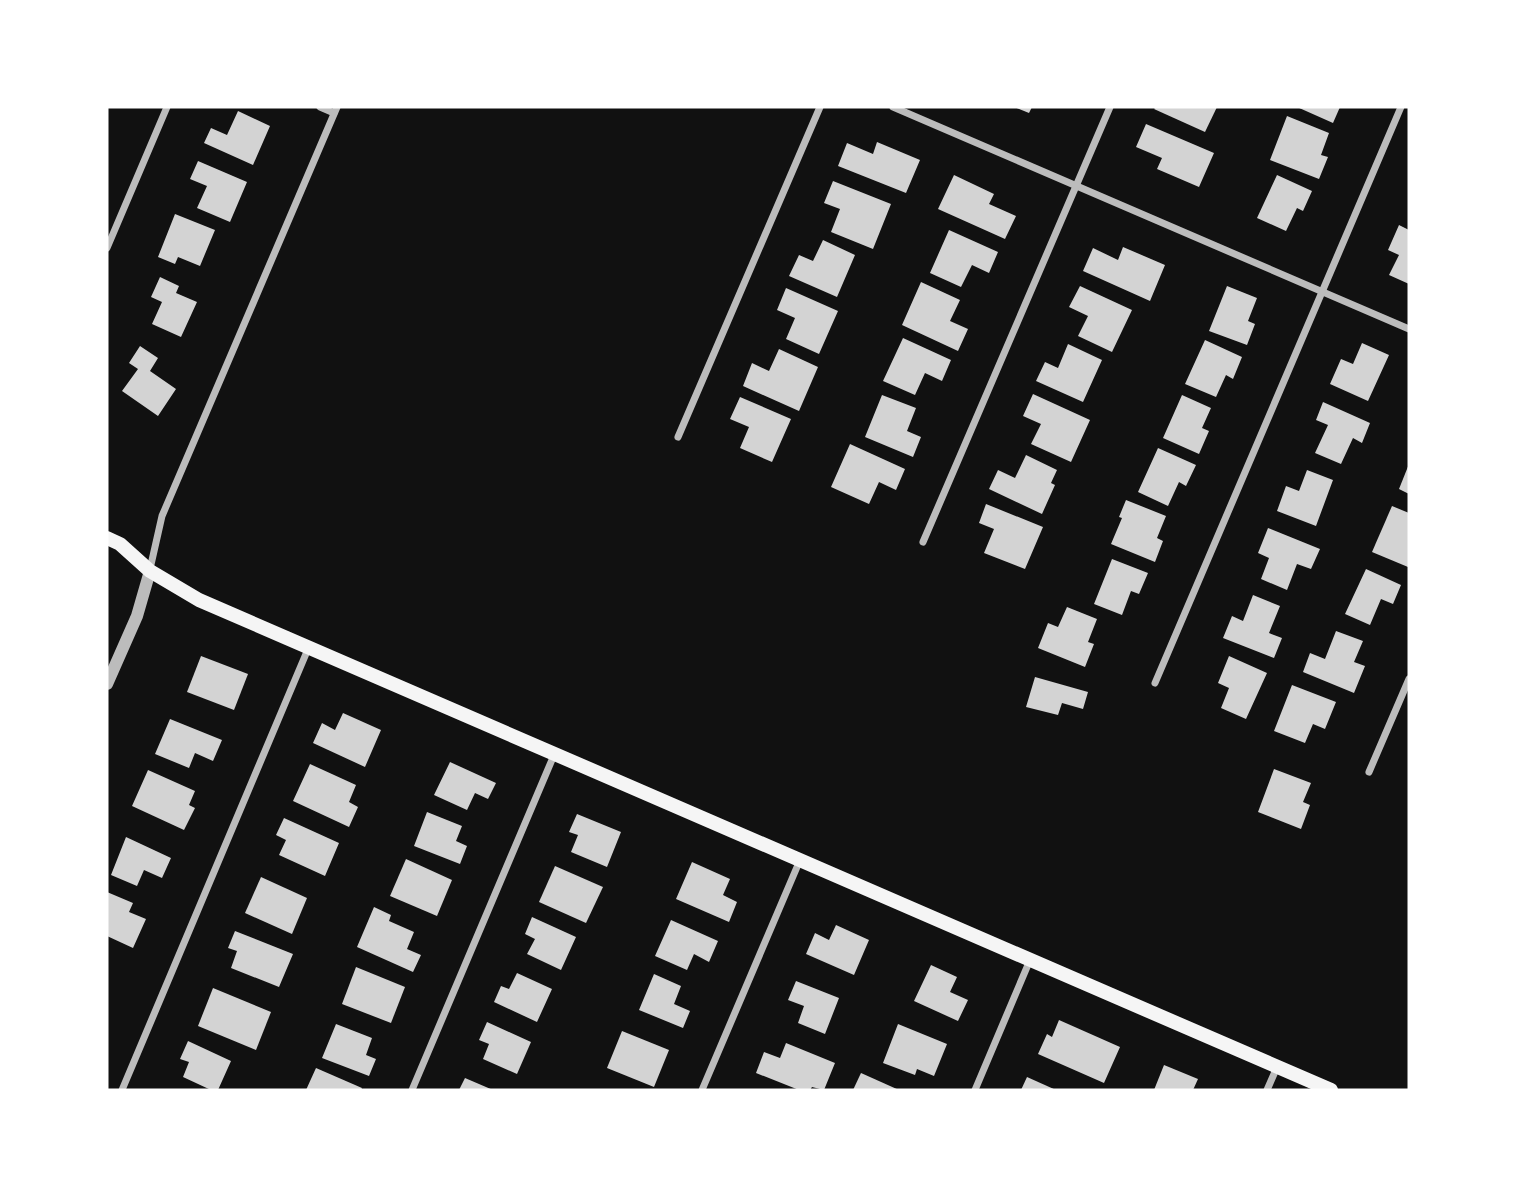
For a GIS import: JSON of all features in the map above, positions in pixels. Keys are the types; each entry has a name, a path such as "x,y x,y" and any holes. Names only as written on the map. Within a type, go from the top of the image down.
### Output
{"main road":[{"path":"107,538 120,544 150,571 199,600 1331,1090"}],"street":[{"path":"107,248 167,107"},
{"path":"107,684 137,616 162,516 336,110 320,107"},
{"path":"678,437 820,107"},
{"path":"893,107 1409,329"},
{"path":"923,542 1110,107"},
{"path":"1154,683 1401,107"},
{"path":"122,1090 308,649"},
{"path":"1369,772 1409,679"},
{"path":"412,1090 554,755"},
{"path":"702,1090 800,860"},
{"path":"975,1090 1030,960"},
{"path":"1267,1090 1277,1067"}],"building":[{"path":"1014,107 1032,107 1029,113"},
{"path":"1217,107 1205,132 1154,109"},
{"path":"1297,107 1340,107 1333,123"},
{"path":"238,111 270,126 253,165 204,143 211,128 227,135"},
{"path":"1287,116 1329,133 1321,155 1328,157 1319,179 1270,160"},
{"path":"1146,124 1214,153 1199,187 1157,169 1162,158 1136,147"},
{"path":"877,142 920,160 906,193 838,166 847,143 873,154"},
{"path":"198,161 247,182 230,222 197,208 207,186 190,179"},
{"path":"954,175 994,194 989,204 1016,216 1005,239 938,209"},
{"path":"1277,175 1312,191 1303,211 1297,208 1286,231 1257,218"},
{"path":"833,181 891,204 873,249 831,232 840,209 824,203"},
{"path":"175,214 215,230 200,266 178,257 175,264 158,257"},
{"path":"1399,225 1409,230 1409,284 1389,275 1399,255 1388,250"},
{"path":"949,230 998,252 989,273 972,265 961,287 930,273"},
{"path":"823,240 855,255 837,297 789,276 799,255 813,261"},
{"path":"1123,247 1165,265 1150,301 1083,271 1093,248 1118,260"},
{"path":"160,277 179,286 176,293 197,302 181,337 152,324 162,302 151,297"},
{"path":"921,282 960,300 950,321 968,329 958,351 902,325"},
{"path":"1080,286 1132,310 1112,352 1078,336 1088,316 1069,307"},
{"path":"1227,286 1257,298 1248,321 1255,324 1247,345 1209,331"},
{"path":"786,288 838,311 819,354 786,339 795,318 777,310"},
{"path":"903,338 951,360 942,381 925,373 915,395 883,381"},
{"path":"1205,340 1242,357 1233,379 1226,375 1216,397 1185,384"},
{"path":"1362,343 1389,355 1368,401 1330,384 1341,359 1353,364"},
{"path":"1068,344 1102,360 1083,402 1036,381 1045,362 1058,368"},
{"path":"140,346 158,358 150,371 176,389 158,416 122,391 138,369 129,363"},
{"path":"779,349 818,367 799,411 743,386 752,363 769,371"},
{"path":"1033,394 1090,420 1071,462 1031,444 1041,424 1023,416"},
{"path":"882,395 916,408 907,431 921,437 913,457 865,437"},
{"path":"1182,395 1211,408 1202,428 1209,431 1199,454 1163,438"},
{"path":"740,397 791,419 772,462 740,448 749,427 730,419"},
{"path":"1323,402 1370,423 1362,443 1353,438 1341,464 1315,453 1328,425 1316,420"},
{"path":"850,444 905,469 896,490 879,482 869,504 831,487"},
{"path":"1158,448 1196,465 1186,486 1179,482 1168,506 1138,492"},
{"path":"1026,455 1057,470 1051,483 1055,485 1042,514 989,489 998,470 1015,478"},
{"path":"1409,464 1409,494 1399,489"},
{"path":"1307,470 1333,480 1316,526 1277,511 1286,486 1299,491"},
{"path":"1126,500 1166,516 1157,538 1163,541 1155,562 1111,544"},
{"path":"986,504 1043,527 1025,569 984,553 994,529 979,523"},
{"path":"1392,506 1409,513 1408,567 1372,552"},
{"path":"1268,528 1320,549 1311,569 1297,564 1287,590 1261,579 1269,558 1258,553"},
{"path":"1112,559 1148,573 1139,594 1131,591 1122,615 1094,604"},
{"path":"1366,569 1401,585 1393,604 1381,599 1370,625 1345,614"},
{"path":"1253,595 1280,606 1269,633 1282,638 1274,658 1223,638 1232,616 1243,621"},
{"path":"1067,607 1097,619 1088,642 1094,644 1085,667 1038,648 1048,623 1058,627"},
{"path":"1336,631 1363,641 1354,662 1365,666 1354,693 1303,672 1310,653 1325,659"},
{"path":"201,656 248,674 234,710 187,692"},
{"path":"1229,656 1267,673 1246,719 1221,708 1229,688 1218,683"},
{"path":"1035,677 1088,692 1083,709 1062,703 1058,715 1026,707"},
{"path":"1292,685 1336,702 1325,729 1313,724 1305,743 1274,731"},
{"path":"343,713 381,730 365,767 313,743 322,723 335,730"},
{"path":"170,719 222,740 213,761 195,753 189,768 155,754"},
{"path":"450,762 496,783 488,799 475,793 467,810 434,795"},
{"path":"310,764 356,785 349,802 358,807 349,827 293,801"},
{"path":"1274,769 1311,783 1303,802 1310,805 1301,829 1258,812"},
{"path":"148,770 195,791 189,805 195,808 184,830 132,806"},
{"path":"427,812 462,826 456,841 467,846 460,864 414,846"},
{"path":"577,814 621,832 607,867 571,852 578,835 569,832"},
{"path":"284,818 339,843 325,876 279,855 286,840 276,835"},
{"path":"126,837 171,858 162,878 144,870 137,886 111,875"},
{"path":"406,859 452,880 437,916 390,896"},
{"path":"692,862 730,879 723,895 737,902 729,922 676,899"},
{"path":"555,866 603,887 586,923 539,902"},
{"path":"261,877 307,898 292,934 245,913"},
{"path":"107,892 133,903 129,912 146,919 133,948 107,936"},
{"path":"374,907 391,915 389,921 414,932 407,949 421,955 413,972 357,947"},
{"path":"532,917 576,937 561,970 527,954 535,939 525,934"},
{"path":"671,920 718,941 709,962 694,954 687,970 655,956"},
{"path":"836,925 869,940 854,975 806,954 815,933 829,940"},
{"path":"235,931 293,954 279,987 231,968 237,951 228,948"},
{"path":"931,965 957,977 950,992 968,1000 958,1021 914,1001"},
{"path":"356,967 405,987 391,1023 342,1004"},
{"path":"517,973 552,989 537,1022 494,1002 501,986 509,989"},
{"path":"654,974 681,986 674,1004 690,1011 683,1028 639,1010"},
{"path":"796,981 839,998 825,1034 798,1023 804,1006 788,1000"},
{"path":"213,988 271,1012 256,1050 198,1026"},
{"path":"1059,1020 1120,1047 1104,1083 1038,1054 1047,1034 1052,1037"},
{"path":"487,1022 531,1042 517,1074 483,1059 489,1044 479,1040"},
{"path":"336,1024 372,1038 366,1055 376,1059 369,1076 322,1058"},
{"path":"898,1024 947,1044 934,1076 917,1069 915,1075 883,1063"},
{"path":"622,1031 669,1050 654,1087 607,1068"},
{"path":"188,1041 231,1061 218,1090 211,1090 183,1077 189,1062 180,1059"},
{"path":"786,1043 835,1063 824,1090 812,1087 810,1090 799,1090 756,1073 764,1052 780,1058"},
{"path":"1164,1065 1198,1079 1193,1090 1154,1090"},
{"path":"316,1068 362,1088 306,1090"},
{"path":"861,1073 899,1090 853,1090"},
{"path":"1027,1077 1056,1090 1021,1090"},
{"path":"465,1078 493,1090 459,1090"}]}
